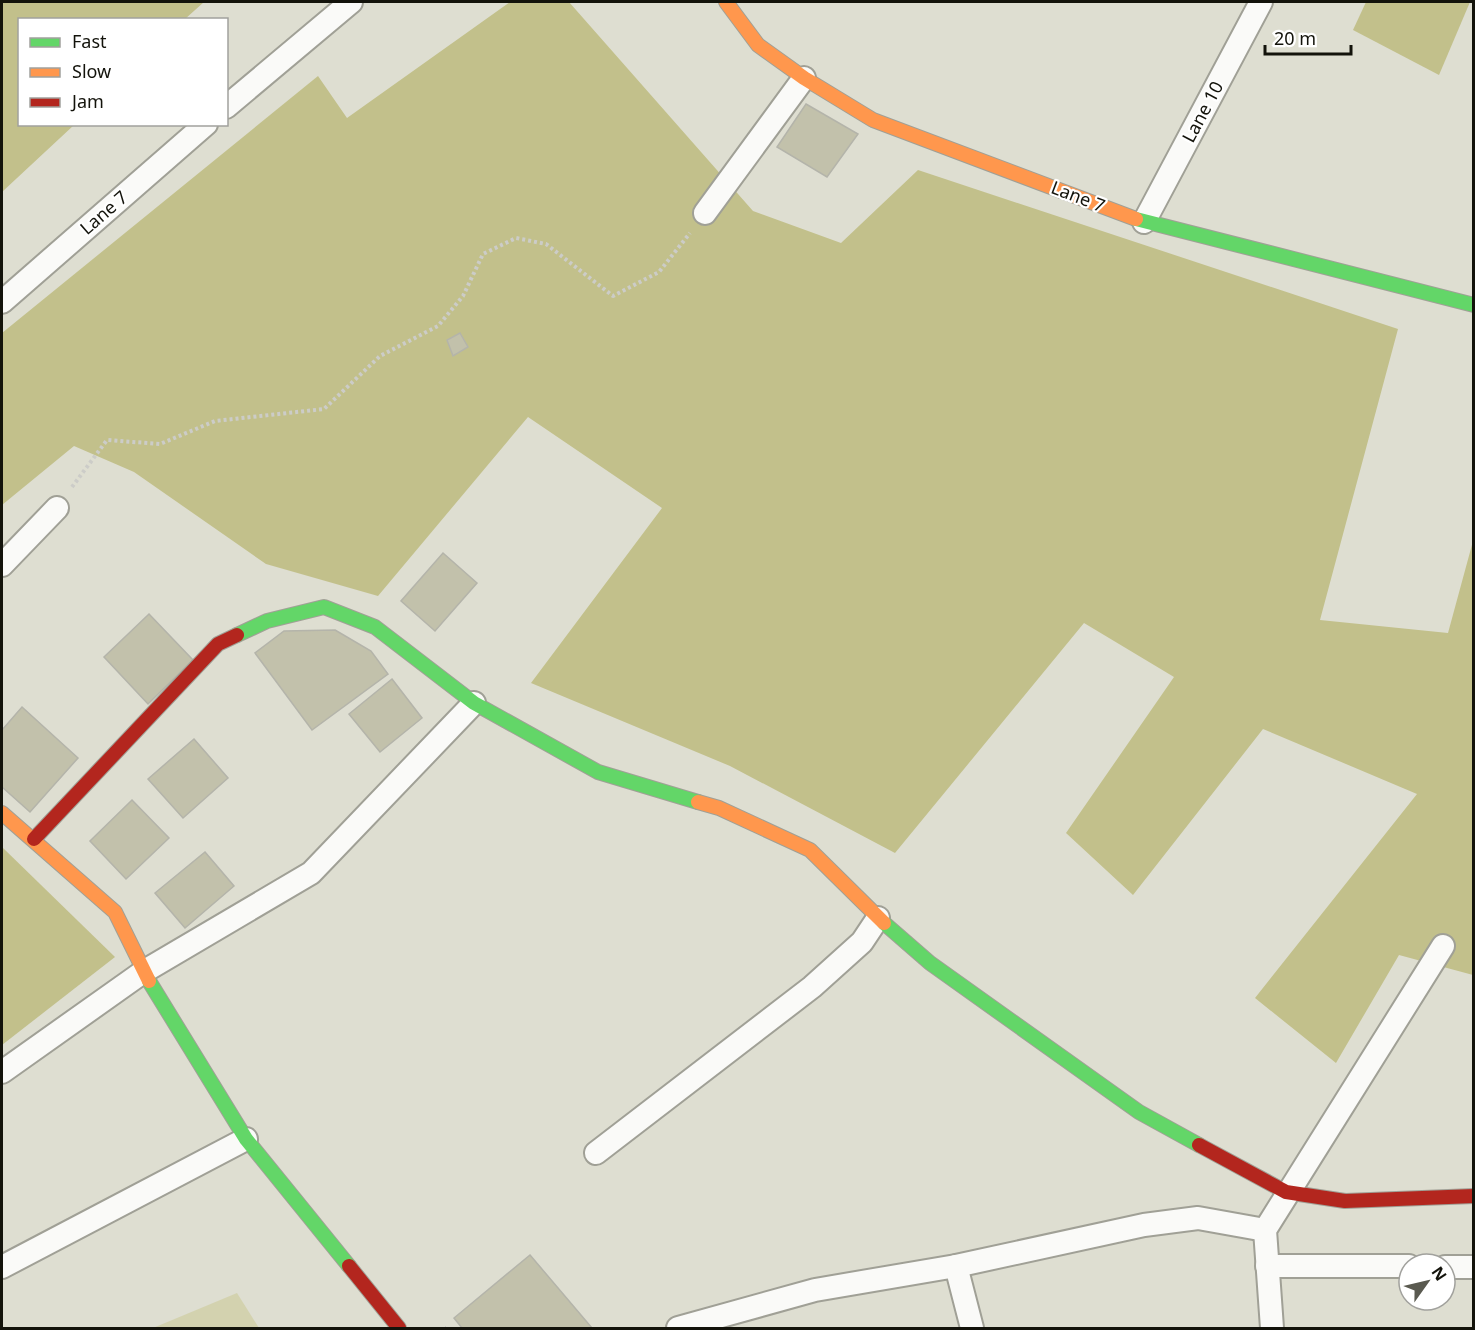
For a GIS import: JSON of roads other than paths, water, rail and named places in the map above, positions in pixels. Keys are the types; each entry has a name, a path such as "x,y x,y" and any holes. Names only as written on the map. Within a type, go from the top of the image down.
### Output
{"street":[{"path":"228,105 351,2"},
{"name":"Lane 10","path":"1144,222 1261,2"},
{"name":"Lane 7","path":"736,6 758,45 804,78 873,120 1144,222 1473,304"},
{"path":"705,213 804,78"},
{"name":"Lane 7","path":"2,302 204,126"},
{"path":"2,565 57,508"},
{"path":"34,839 218,644 267,621 324,607 375,627 474,703 598,772 719,808 810,850 878,918 930,963 1139,1112 1286,1192 1345,1201 1473,1196"},
{"path":"2,1072 143,972 311,873 474,703"},
{"path":"2,813 115,912 143,972 246,1139 399,1329"},
{"path":"596,1153 812,987 862,942 878,918"},
{"path":"1272,1329 1265,1230 1286,1192 1443,946"},
{"path":"2,1267 246,1139"},
{"path":"678,1329 815,1290 956,1266 1144,1225 1198,1218 1265,1230"},
{"path":"956,1266 972,1329"},
{"path":"1267,1266 1397,1266"},
{"path":"1457,1267 1473,1267"}]}
